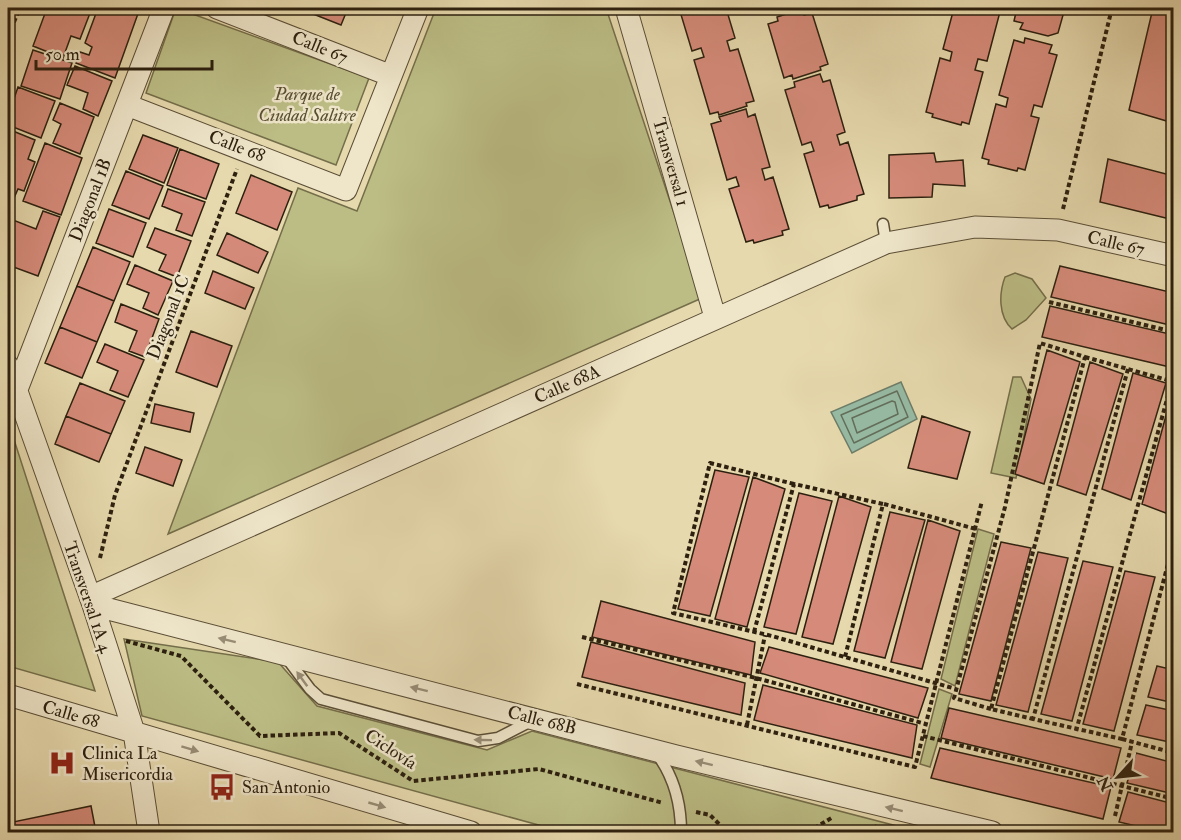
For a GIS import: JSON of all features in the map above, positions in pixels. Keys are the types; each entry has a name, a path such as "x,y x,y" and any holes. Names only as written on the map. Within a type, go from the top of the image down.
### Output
{"street":[{"name":"Diagonal 1B","path":"16,392 164,8"},
{"name":"Calle 67","path":"217,8 389,75"},
{"path":"389,75 418,8"},
{"name":"Transversal 1","path":"626,8 716,317"},
{"name":"Calle 68","path":"127,105 346,190 389,75"},
{"name":"Calle 68A","path":"91,601 716,317 884,234 975,227 1058,230"},
{"name":"Calle 67","path":"1058,230 1173,256"},
{"name":"Transversal 1A 4","path":"8,366 91,601 134,732 149,832"},
{"name":"Calle 68B","path":"91,601 653,750 992,832"},
{"name":"Calle 68","path":"8,695 134,732"},
{"path":"134,732 471,832"}],"lane":[{"path":"284,654 310,689 321,699 478,741 498,738 536,719"},
{"path":"653,750 671,775 679,807 681,832"}],"path":[{"path":"8,36 20,8"},
{"path":"1058,230 1112,8"},
{"name":"Diagonal 1C","path":"98,563 115,495 245,149"},
{"path":"1049,302 1173,332"},
{"path":"1077,730 1173,381 1040,343 1005,507 954,698 992,709 1077,730 1122,739 1173,753"},
{"path":"992,709 1085,357"},
{"path":"1033,718 1128,369"},
{"path":"956,689 754,632 673,613 710,463 883,504 975,529"},
{"path":"754,632 794,484"},
{"path":"577,684 915,766 982,501"},
{"path":"844,657 883,504"},
{"path":"1122,739 1173,541"},
{"name":"Ciclovía","path":"101,634 181,656 260,736 339,733 413,781 539,770 710,815 727,832"},
{"path":"747,725 765,635"},
{"path":"582,637 756,678 926,724"},
{"path":"923,736 1173,799"},
{"path":"1115,816 1132,742"}],"green space":[{"name":"Parque de Ciudad Salitre","path":"176,8 369,78 336,165 146,93"},
{"path":"436,8 606,8 702,298 168,534 298,188 357,211"},
{"path":"1015,273 1032,279 1046,298 1026,320 1012,329 1004,318 1001,297 1005,277"},
{"path":"1013,377 1021,377 1031,399 1016,478 991,473"},
{"path":"8,421 95,691 8,666"},
{"path":"978,529 994,534 955,686 941,679"},
{"path":"124,639 278,662 317,706 487,750 532,731 920,832 564,832 142,716"},
{"path":"939,689 952,694 930,767 920,764"}],"water":[{"path":"901,382 917,419 852,453 831,412"}],"building":[{"path":"47,8 92,8 80,39 71,36 63,58 33,46"},
{"path":"98,8 140,8 115,78 76,63 80,52 89,55 92,47 85,43"},
{"path":"227,8 270,8 264,22"},
{"path":"298,8 348,8 341,25"},
{"path":"679,8 726,8 735,38 727,41 730,51 738,49 754,101 746,103 747,106 719,115 718,112 710,114 694,60 704,57 701,48 692,51"},
{"path":"954,8 1001,8 987,61 978,59 975,70 983,72 969,124 962,122 961,125 932,117 933,114 926,112 940,58 950,61 952,52 943,49"},
{"path":"1017,8 1065,8 1058,33 1048,36 1020,29 1023,23 1014,21"},
{"path":"1153,8 1174,8 1174,105 1170,122 1129,110"},
{"path":"802,9 804,15 812,13 828,64 820,67 821,70 793,79 792,75 784,78 768,24 778,21 777,17"},
{"path":"1025,38 1052,45 1049,53 1057,55 1042,107 1034,105 1031,116 1039,118 1025,170 1018,168 1017,171 988,164 989,160 982,158 996,104 1006,107 1008,98 999,95 1014,40 1024,43"},
{"path":"33,50 72,63 60,99 21,86"},
{"path":"75,66 112,81 98,116 83,109 88,93 67,85"},
{"path":"820,74 823,82 830,80 845,132 837,135 840,145 848,142 864,194 857,196 857,200 829,208 828,205 820,207 804,154 814,151 811,142 802,145 785,90 795,87 794,82"},
{"path":"18,87 55,101 41,138 8,125 8,116"},
{"path":"60,103 94,117 80,154 53,143 61,124 53,120"},
{"path":"746,109 748,117 755,114 770,167 762,169 765,180 773,177 789,229 782,231 783,235 754,243 753,240 746,242 729,189 739,186 736,177 727,180 711,124 721,121 719,117"},
{"path":"8,129 35,140 28,159 35,162 24,191 18,189 14,198 8,195"},
{"path":"143,135 178,148 164,183 129,169"},
{"path":"45,143 82,158 61,215 23,201"},
{"path":"180,149 219,164 206,199 167,185"},
{"path":"934,153 936,162 963,160 965,186 933,184 932,197 889,198 889,155"},
{"path":"1108,159 1174,176 1174,220 1100,202"},
{"path":"126,171 163,186 149,219 112,205"},
{"path":"251,175 292,192 277,230 236,213"},
{"path":"168,189 205,202 192,236 176,230 182,214 162,206"},
{"path":"109,209 146,223 133,257 96,243"},
{"path":"43,211 60,217 38,276 8,265 8,218 36,229"},
{"path":"155,228 191,241 177,277 159,270 166,255 147,247"},
{"path":"227,233 268,252 258,273 217,255"},
{"path":"93,247 130,262 114,301 77,286"},
{"path":"135,265 173,281 158,315 143,308 149,293 127,284"},
{"path":"1060,266 1174,293 1174,326 1051,297"},
{"path":"213,271 254,288 245,309 205,293"},
{"path":"77,286 114,301 97,342 60,327"},
{"path":"121,304 159,319 145,357 129,351 137,331 115,322"},
{"path":"1050,306 1174,335 1174,368 1042,337"},
{"path":"60,327 97,342 82,378 45,363"},
{"path":"191,331 232,346 217,387 176,372"},
{"path":"105,344 144,360 128,397 110,390 118,371 97,362"},
{"path":"1047,350 1080,362 1044,484 1015,474"},
{"path":"1090,362 1123,374 1086,495 1057,485"},
{"path":"1133,373 1166,383 1131,500 1102,489"},
{"path":"80,383 125,401 111,434 66,416"},
{"path":"1174,386 1174,506 1171,515 1142,504"},
{"path":"155,404 194,413 190,432 151,423"},
{"path":"66,416 111,434 99,462 55,444"},
{"path":"922,416 970,432 957,479 908,468"},
{"path":"145,447 182,460 173,486 136,473"},
{"path":"715,470 749,477 710,616 678,609"},
{"path":"753,477 785,489 747,627 715,619"},
{"path":"799,493 832,501 796,634 764,627"},
{"path":"839,496 871,507 833,644 802,637"},
{"path":"890,512 925,520 885,658 854,651"},
{"path":"928,520 960,531 922,669 891,662"},
{"path":"1001,542 1031,548 991,701 959,694"},
{"path":"1038,552 1068,558 1028,712 996,705"},
{"path":"1083,561 1113,567 1072,721 1041,714"},
{"path":"1125,571 1155,577 1114,731 1083,724"},
{"path":"601,601 755,642 751,675 592,637"},
{"path":"591,642 745,683 741,715 582,677"},
{"path":"769,647 928,688 918,718 760,673"},
{"path":"1157,666 1174,670 1174,703 1148,697"},
{"path":"763,685 917,725 912,758 754,720"},
{"path":"1146,705 1174,711 1174,743 1137,735"},
{"path":"949,708 1121,748 1113,779 941,738"},
{"path":"940,748 1111,787 1103,819 931,778"},
{"path":"1136,753 1174,763 1174,794 1127,783"},
{"path":"1128,792 1174,804 1174,832 1162,832 1119,822"},
{"path":"91,806 96,832 8,832 8,823"}],"place":[{"name":"Clinica La Misericordia","path":"62,763"},
{"name":"San Antonio","path":"222,787"}]}
